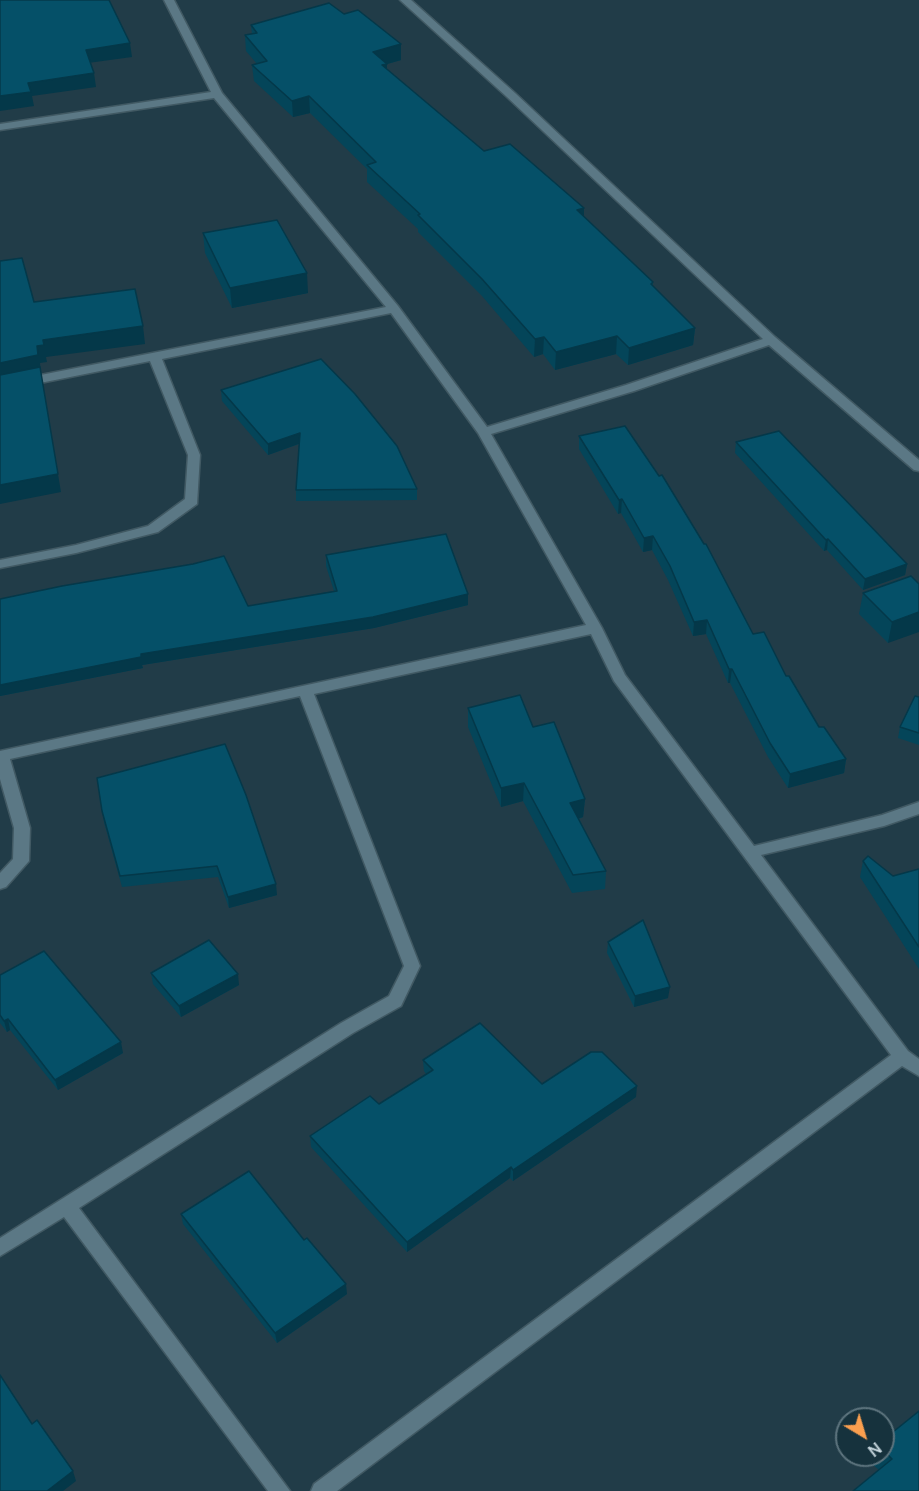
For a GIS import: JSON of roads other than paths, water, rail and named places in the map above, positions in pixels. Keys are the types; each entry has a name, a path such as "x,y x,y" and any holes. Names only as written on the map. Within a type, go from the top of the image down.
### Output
{"street":[{"path":"169,0 217,94 394,309 484,432 595,628 619,677 902,1056 919,1069"},
{"path":"405,0 512,95 771,340 919,467"},
{"path":"0,127 217,94"},
{"path":"0,387 394,309"},
{"path":"484,432 630,388 771,340"},
{"path":"0,564 76,549 153,529 192,501 194,455 155,357"},
{"path":"0,883 21,861 22,828 0,756 595,628"},
{"path":"0,1248 347,1028 395,1001 412,966 305,690"},
{"path":"751,852 884,820 919,808"},
{"path":"321,1491 902,1056"},
{"path":"67,1206 280,1491"}]}
